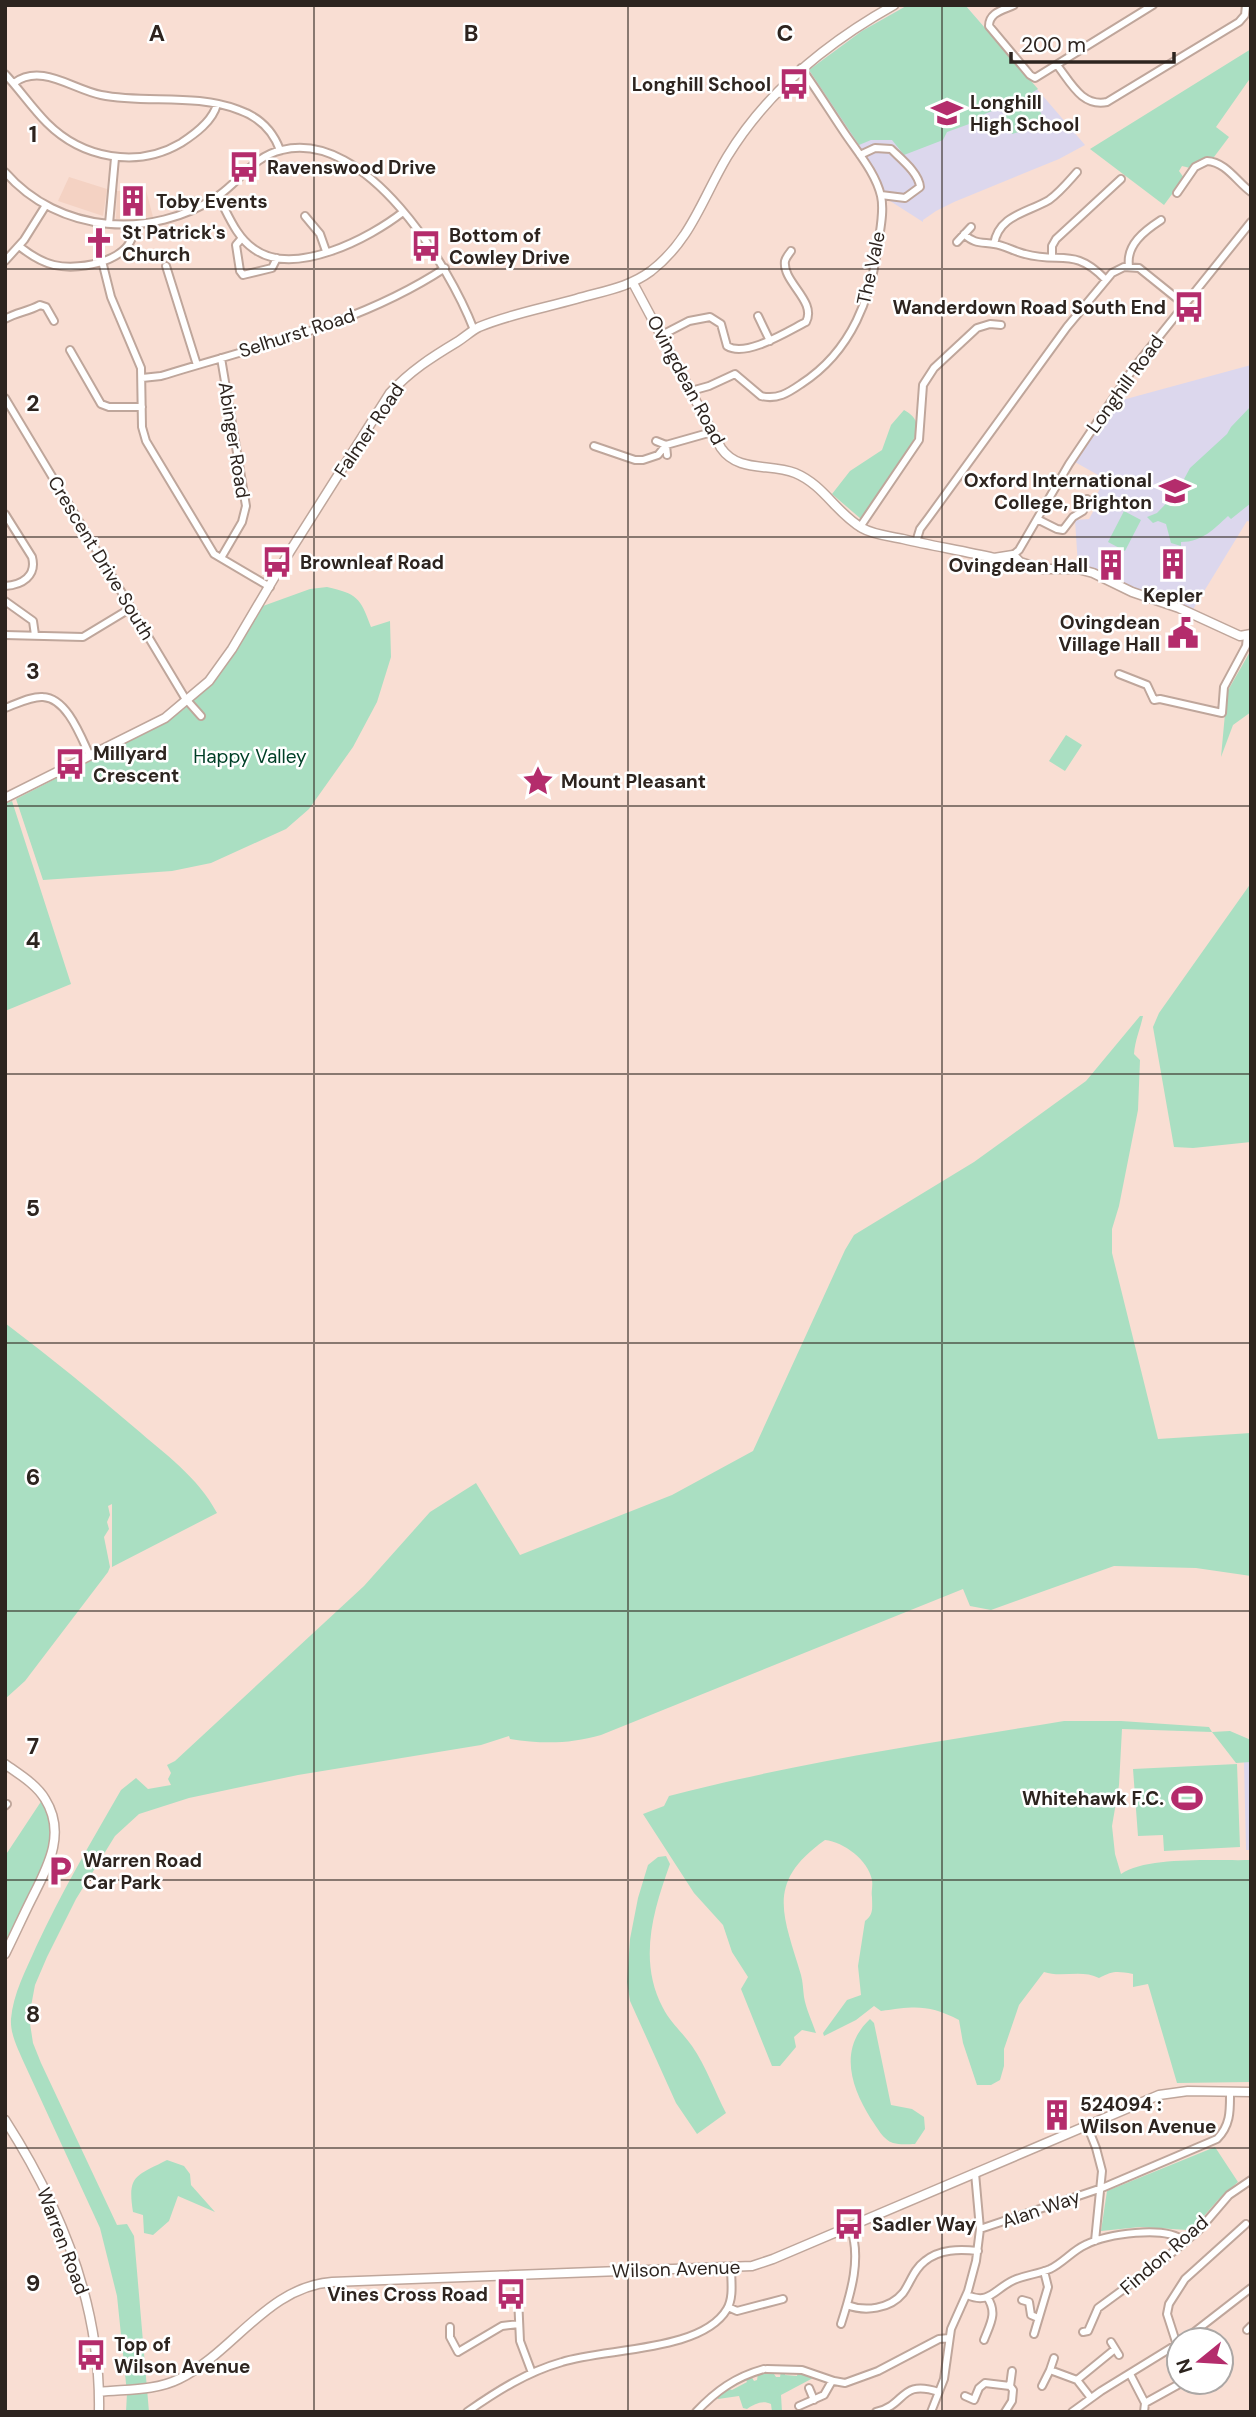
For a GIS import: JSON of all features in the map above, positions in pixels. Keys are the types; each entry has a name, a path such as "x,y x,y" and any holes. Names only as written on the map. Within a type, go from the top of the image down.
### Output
{"street":[{"name":"Falmer Road","path":"5,798 165,718 187,701 209,681 222,664 390,393 410,373 474,330 497,321 633,283 663,261 696,219 719,172 743,133 801,68 894,5"},
{"path":"1014,5 993,15 988,24 1030,75 1038,78 1153,5"},
{"path":"1057,65 1083,97 1094,103 1107,102 1238,22 1245,15 1246,5"},
{"name":"The Vale","path":"691,391 736,374 764,397 775,398 794,389 825,366 850,336 868,296 880,237 881,195 860,155 801,68"},
{"path":"5,74 59,134 73,144 114,158 144,156 174,147 209,120 217,104"},
{"path":"14,83 26,76 41,75 97,94 120,98 187,100 237,109 256,118 268,128 280,150"},
{"path":"5,172 46,205 83,221 134,225 179,216 218,195 257,161 280,150 312,148 334,155 370,180 404,212 425,237 445,268 474,330"},
{"path":"860,155 875,148 891,149 917,176 920,187 904,198 881,195"},
{"path":"108,224 114,158"},
{"path":"1177,193 1200,163 1214,162 1224,167 1237,182 1251,192"},
{"path":"1182,170 1190,175"},
{"path":"994,244 1003,223 1049,199 1075,174 1066,172"},
{"path":"1052,257 1052,246 1056,239 1105,187 1121,179"},
{"path":"218,195 242,239 255,250 277,258 296,259 326,251 368,235 404,212"},
{"path":"5,261 19,246 46,205"},
{"path":"305,216 320,234 326,251"},
{"path":"1129,266 1128,254 1132,245 1161,220"},
{"name":"Longhill Road","path":"1013,555 1019,550 1052,490 1101,415 1147,351 1251,222"},
{"path":"19,246 42,261 71,267 102,261 120,252 131,242 134,225"},
{"path":"957,242 971,227"},
{"path":"964,234 975,242 994,244 1026,255 1079,259 1105,279"},
{"path":"242,239 236,245 242,274 271,268 276,265 277,258"},
{"path":"662,335 689,321 710,317 721,324 729,348 762,345 806,322 808,311 787,271 785,261 791,251"},
{"path":"102,261 109,292 139,365 142,378 142,427 146,440 210,550 270,587"},
{"path":"166,266 173,278 197,365"},
{"path":"916,542 922,526 1058,333 1105,279 1119,269 1129,266 1146,271 1185,304"},
{"name":"Selhurst Road","path":"142,378 154,378 221,358 366,311 418,286 445,268"},
{"name":"Ovingdean Road","path":"633,283 712,432 723,451 734,461 799,474 820,487 860,527 872,532 994,558 1013,555 1020,562 1042,569 1078,569 1093,573 1132,592 1179,608 1238,635 1249,635"},
{"path":"5,320 16,313 23,314 40,305 46,307 54,321"},
{"path":"758,316 770,341"},
{"path":"860,527 919,440 923,385 934,368 977,328 989,324 1001,325"},
{"path":"70,350 80,360 101,404 109,407 142,407"},
{"name":"Abinger Road","path":"221,358 246,506 242,522 221,558"},
{"name":"Crescent Drive South","path":"5,398 187,701 201,716"},
{"path":"594,446 604,453 643,460 658,455 666,445 712,432"},
{"path":"656,441 666,445"},
{"path":"666,445 667,455"},
{"path":"1037,519 1062,530 1073,517 1085,513 1087,499"},
{"path":"5,514 34,564 28,578 6,595 33,621 35,635"},
{"path":"5,635 83,637 131,608"},
{"path":"1119,674 1147,685 1154,700 1160,699 1222,713 1224,687 1249,635"},
{"path":"5,708 40,697 54,700 65,710 90,756"},
{"path":"5,1764 44,1797 54,1823 55,1837 46,1871 5,1954"},
{"name":"Alan Way","path":"980,2228 1102,2188 1217,2139 1229,2120 1230,2092"},
{"name":"Wilson Avenue","path":"99,2392 159,2386 176,2381 219,2353 276,2302 302,2288 332,2282 758,2264 1169,2093 1251,2092"},
{"name":"Warren Road","path":"5,2120 34,2169 76,2264 91,2321 99,2412"},
{"path":"1087,2125 1100,2158 1102,2188 1095,2241"},
{"path":"931,2412 945,2374 949,2338 967,2295 978,2251 980,2228 975,2173"},
{"name":"Findon Road","path":"1083,2332 1088,2331 1098,2308 1199,2230 1229,2195 1251,2180"},
{"path":"1171,2326 1167,2314 1170,2302 1185,2279 1242,2233 1245,2224"},
{"path":"841,2326 855,2261 855,2240 850,2226"},
{"path":"967,2295 980,2300 1014,2280 1060,2263 1078,2249 1095,2241 1147,2233 1178,2237 1184,2241"},
{"path":"847,2305 869,2309 889,2303 902,2294 916,2270 930,2257 950,2250 978,2251"},
{"path":"467,2412 532,2373 571,2359 660,2345 684,2338 714,2323 728,2307 731,2267"},
{"path":"1034,2334 1048,2287 1044,2271"},
{"path":"517,2275 519,2324 523,2349 532,2373"},
{"path":"1202,2326 1251,2288"},
{"path":"984,2340 994,2312 987,2297"},
{"path":"728,2307 737,2311 776,2305 783,2299"},
{"path":"1022,2300 1030,2302 1031,2315 1038,2318"},
{"path":"1090,2300 1098,2308"},
{"path":"450,2328 455,2354 502,2326 519,2324"},
{"path":"696,2412 721,2388 753,2372 777,2368 802,2370 845,2383 917,2352 937,2339 949,2338"},
{"path":"1077,2380 1117,2352 1111,2342"},
{"path":"1072,2412 1165,2352"},
{"path":"1042,2386 1055,2358"},
{"path":"777,2368 778,2376"},
{"path":"1050,2370 1077,2380 1091,2398"},
{"path":"1009,2411 1013,2396 1010,2386 1012,2371"},
{"path":"753,2372 755,2380"},
{"path":"1130,2374 1145,2403 1144,2412"},
{"path":"799,2406 824,2395 832,2381"},
{"path":"965,2396 973,2404 979,2388 985,2383 1010,2386"},
{"path":"809,2388 814,2400"},
{"path":"878,2412 891,2406 903,2393 912,2389 924,2388 939,2392"},
{"path":"1145,2403 1165,2392"}],"shaded area":[{"name":"Longhill High School","path":"908,5 965,5 1085,145 1059,159 954,202 936,211 923,222 887,199 877,174 809,70 862,31"},
{"path":"69,177 107,189 103,216 58,201"},
{"path":"146,190 153,217 116,219 117,191"},
{"name":"Oxford International College, Brighton","path":"1251,365 1251,522 1247,521 1192,611 1088,567 1078,566 1075,520 1089,519 1096,506 1092,504 1105,479 1075,462 1115,402"},
{"path":"1244,1762 1251,1762 1251,1850 1246,1850"}],"green space":[{"name":"Longhill High School","path":"908,5 965,5 1038,89 1033,92 1045,124 1032,129 1027,117 1018,121 1022,131 1012,134 1005,116 1009,114 1005,106 982,115 983,119 947,132 943,140 904,155 892,140 871,140 859,145 809,70 862,31"},
{"path":"1251,49 1251,77 1216,127 1229,137 1214,157 1203,159 1190,168 1182,166 1179,171 1184,178 1164,205 1090,149"},
{"path":"1251,406 1251,503 1231,519 1228,516 1213,530 1195,540 1181,542 1181,546 1171,543 1166,524 1158,521 1153,523 1147,517 1157,513 1182,487 1187,491 1190,488 1183,481 1190,468 1227,434"},
{"path":"904,410 916,421 916,434 894,472 861,519 832,494 850,471 882,450 891,425"},
{"path":"1124,511 1141,520 1125,551 1108,542"},
{"name":"Happy Valley","path":"327,587 356,598 371,627 390,621 391,657 377,702 353,747 309,809 286,829 211,863 172,871 43,880 16,799 143,734 183,710 217,676 263,606 310,589"},
{"path":"1251,650 1251,712 1233,725 1221,757 1227,692"},
{"path":"1066,735 1082,745 1065,771 1049,761"},
{"path":"12,801 71,984 5,1011 5,804"},
{"path":"1251,883 1251,1142 1193,1148 1174,1147 1153,1027 1159,1013"},
{"path":"1140,1016 1143,1016 1134,1054 1140,1060 1138,1110 1112,1229 1112,1253 1158,1439 1251,1433 1251,1576 1196,1568 1114,1566 991,1610 970,1606 963,1589 601,1735 556,1742 522,1741 510,1739 509,1736 481,1745 298,1775 189,1798 139,1814 115,1836 76,1899 35,1985 29,2017 33,2043 41,2063 117,2225 127,2224 134,2236 149,2412 126,2412 127,2393 117,2296 100,2228 18,2049 11,2019 20,1982 46,1927 121,1790 136,1778 148,1789 171,1785 168,1779 171,1773 167,1765 175,1761 364,1586 430,1512 476,1483 520,1555 672,1495 753,1451 854,1235 974,1162 1086,1081"},
{"path":"5,1323 169,1457 191,1477 217,1513 112,1567 112,1504 108,1506 109,1529 104,1537 110,1567 108,1572 25,1681 5,1699"},
{"path":"1064,1721 1121,1721 1209,1727 1212,1732 1122,1729 1119,1785 1112,1826 1115,1854 1121,1874 1133,1868 1165,1862 1251,1860 1251,2082 1177,2083 1148,1984 1133,1987 1133,1974 1122,1972 1099,1978 1086,1974 1044,1972 1019,2005 1004,2049 1004,2066 1000,2080 991,2085 977,2085 963,2043 959,2020 939,2011 912,2007 881,2011 874,2006 856,2020 824,2036 823,2033 847,2000 861,1995 858,1966 865,1921 872,1910 872,1880 866,1866 847,1848 825,1840 793,1871 786,1886 784,1902 785,1918 802,1978 805,2002 816,2033 802,2030 794,2037 796,2047 780,2066 772,2066 741,1989 748,1977 732,1952 723,1925 694,1893 643,1814 664,1806 669,1796 767,1773"},
{"path":"1230,1731 1251,1740 1251,1762 1236,1763 1212,1732"},
{"path":"1237,1764 1240,1847 1164,1851 1163,1835 1138,1836 1133,1769"},
{"path":"42,1800 51,1828 50,1846 41,1876 5,1946 5,1856"},
{"path":"666,1856 670,1864 658,1900 651,1936 651,1972 655,1990 669,2018 697,2054 726,2113 697,2134 676,2103 630,2001 627,1982 630,1939 648,1865 658,1857"},
{"path":"870,2019 874,2023 891,2105 912,2109 924,2117 925,2129 915,2144 896,2144 880,2133 864,2107 853,2081 851,2055 854,2043"},
{"path":"1215,2147 1238,2182 1197,2224 1188,2230 1140,2227 1101,2231 1107,2191"},
{"path":"167,2160 184,2166 190,2174 191,2185 215,2212 178,2196 169,2221 153,2235 144,2233 143,2215 133,2212 133,2184 141,2174"},
{"path":"785,2370 785,2375 797,2376 798,2371 812,2374 813,2378 781,2395 782,2412 772,2412 771,2404 765,2402 743,2408 739,2396 718,2399 717,2396 727,2388 732,2390 747,2382 745,2378 751,2376 754,2381 757,2380 758,2374 772,2371 776,2377 780,2377 781,2371"}],"place":[{"name":"Longhill School","path":"794,84"},
{"name":"Longhill High School","path":"947,113"},
{"name":"Ravenswood Drive","path":"244,167"},
{"name":"Toby Events","path":"133,201"},
{"name":"St Patrick's Church","path":"99,243"},
{"name":"Bottom of Cowley Drive","path":"426,246"},
{"name":"Wanderdown Road South End","path":"1189,307"},
{"name":"Oxford International College, Brighton","path":"1175,491"},
{"name":"Brownleaf Road","path":"277,562"},
{"name":"Kepler","path":"1173,564"},
{"name":"Ovingdean Hall","path":"1111,565"},
{"name":"Ovingdean Village Hall","path":"1183,633"},
{"name":"Millyard Crescent","path":"70,764"},
{"name":"Mount Pleasant","path":"538,781"},
{"name":"Whitehawk F.C.","path":"1187,1798"},
{"name":"Warren Road Car Park","path":"60,1871"},
{"name":"524094 : Wilson Avenue","path":"1057,2115"},
{"name":"Sadler Way","path":"849,2224"},
{"name":"Vines Cross Road","path":"511,2294"},
{"name":"Top of Wilson Avenue","path":"91,2355"}]}
